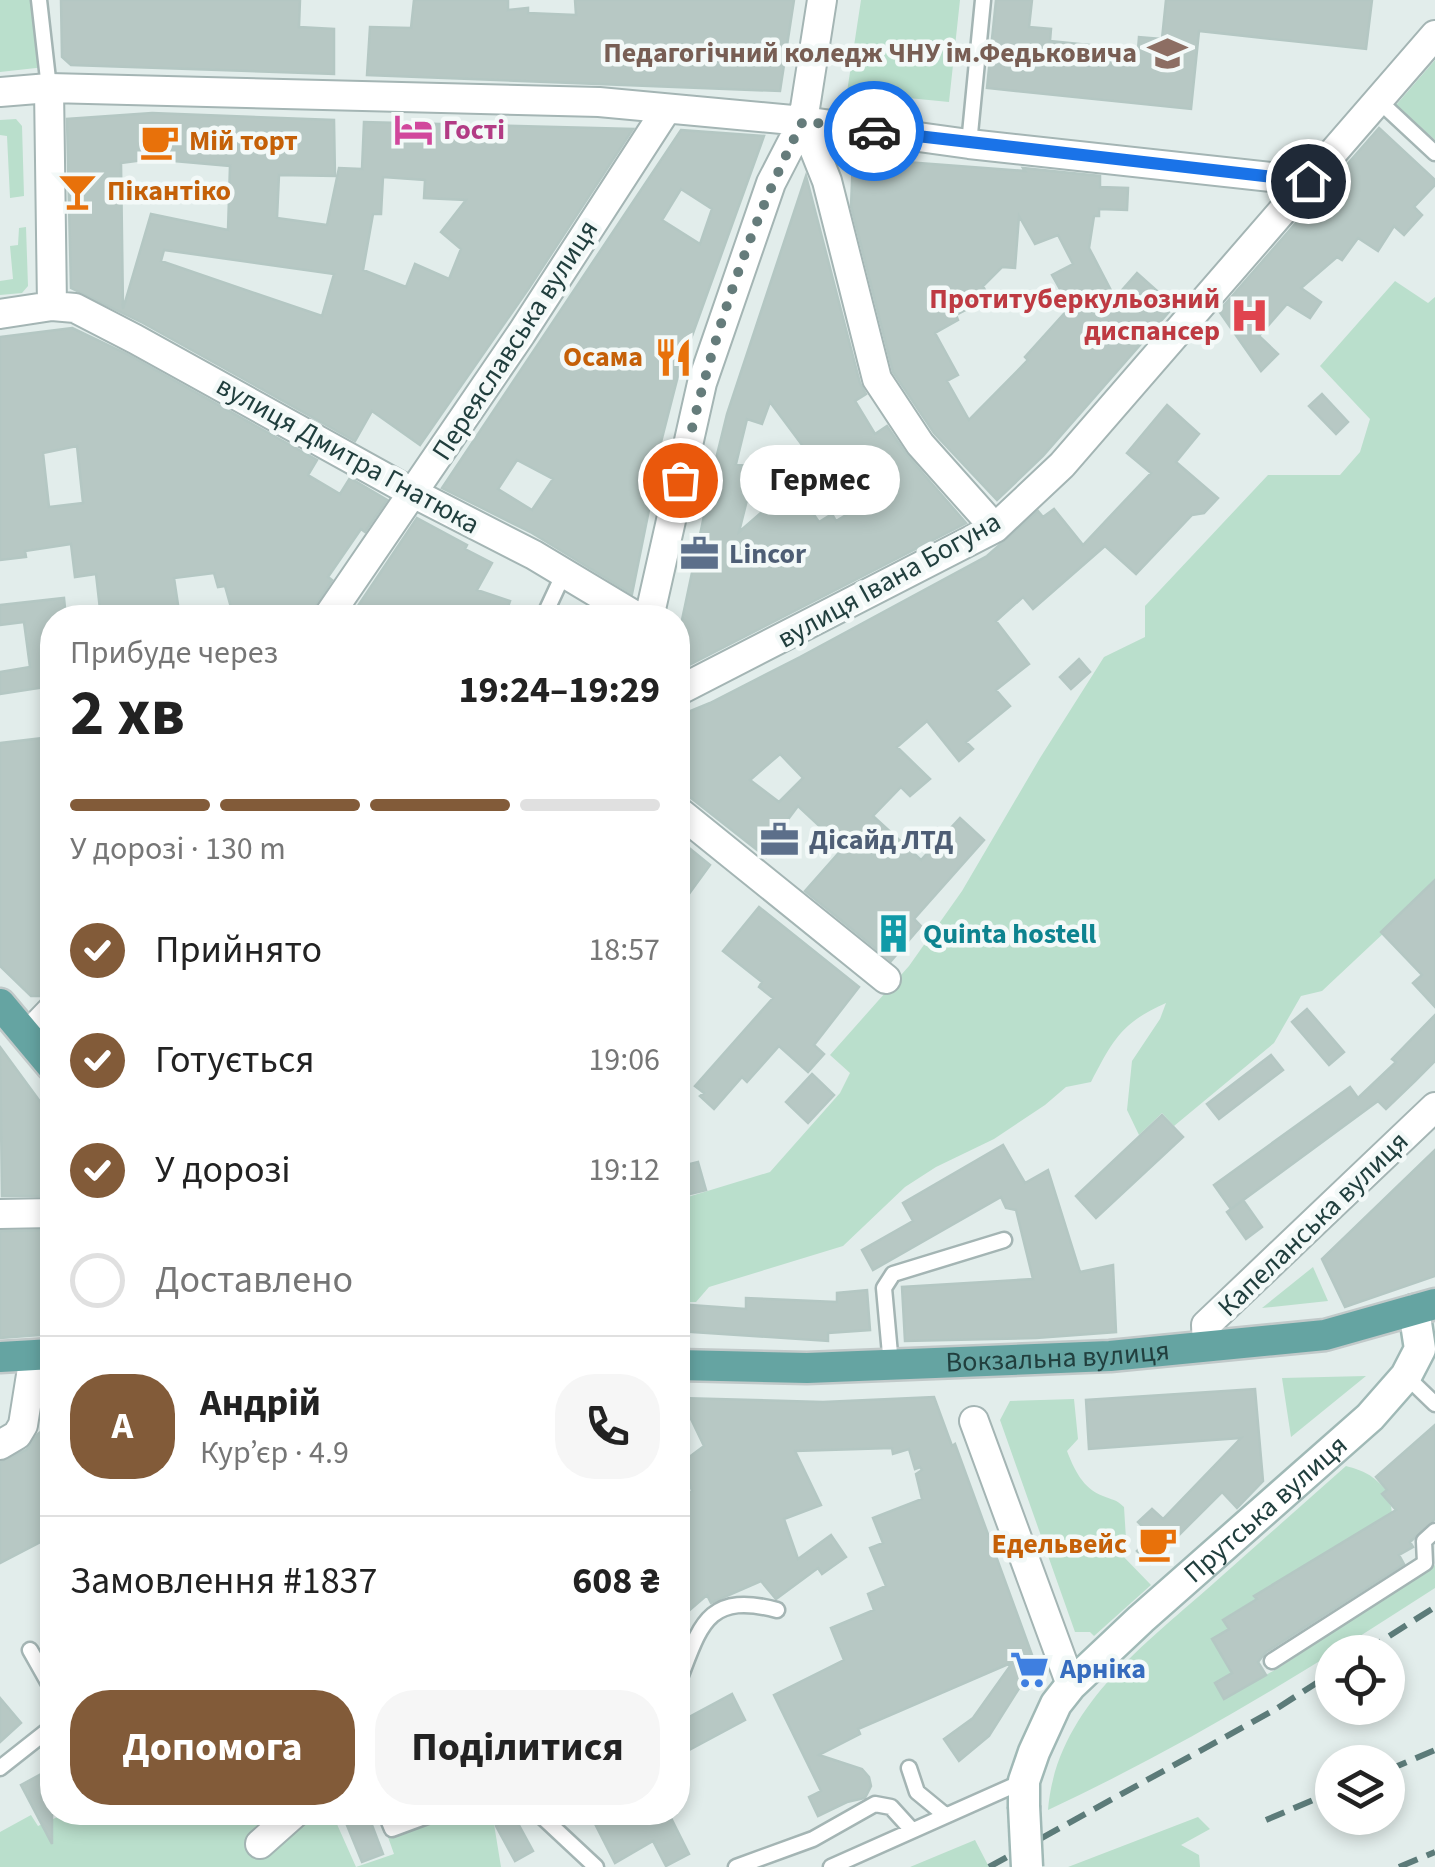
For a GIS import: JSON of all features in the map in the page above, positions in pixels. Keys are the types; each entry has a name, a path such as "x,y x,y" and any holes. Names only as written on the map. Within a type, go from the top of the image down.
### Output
{"main road":[{"path":"0,1004 40,1049"},
{"name":"Вокзальна вулиця","path":"690,1364 807,1368 1110,1356 1324,1335 1424,1307"},
{"path":"0,1358 40,1355"}],"street":[{"path":"653,605 702,383 770,184 803,121 822,0"},
{"name":"вулиця Івана Богуна","path":"690,685 996,528 1062,465 1435,35"},
{"path":"0,92 49,88 599,102 803,121 969,144 1308,181"},
{"path":"0,314 52,306 49,88"},
{"name":"Переяславська вулиця","path":"337,605 666,110"},
{"path":"803,121 827,181 876,379 920,444 996,528"},
{"name":"вулиця Дмитра Гнатюка","path":"52,306 75,308 617,605"},
{"path":"690,821 886,978"},
{"path":"29,1034 40,1023"},
{"name":"Капеланська вулиця","path":"1208,1347 1206,1325 1435,1107"},
{"path":"0,1214 40,1213"},
{"name":"Прутська вулиця","path":"1027,1867 1024,1794 1047,1722 1071,1686 1370,1417 1406,1376 1420,1348 1424,1307"},
{"path":"0,1446 24,1425 40,1366"},
{"path":"974,1421 1071,1686"},
{"path":"260,1844 281,1825"}],"lane":[{"path":"38,0 49,88"},
{"path":"969,144 983,0"},
{"path":"1378,100 1435,153"},
{"path":"549,605 564,573"},
{"path":"891,1364 886,1280 893,1274 1004,1240"},
{"path":"1406,1376 1435,1404"},
{"path":"1272,1661 1425,1563 1424,1541 1435,1531"},
{"path":"690,1654 702,1624 713,1613 748,1602 776,1610"},
{"path":"30,1650 40,1668"},
{"path":"0,1768 40,1736"},
{"path":"909,1768 917,1792 945,1815"},
{"path":"831,1867 945,1815 1024,1794"},
{"path":"736,1867 813,1840 875,1804 891,1807 911,1829"},
{"path":"551,1825 596,1867"}],"green space":[{"path":"0,0 36,0 45,67 0,72"},
{"path":"861,0 960,0 949,102 847,92"},
{"path":"1435,60 1435,140 1396,105"},
{"path":"16,119 22,126 24,196 10,198 7,136 0,135 0,120"},
{"path":"26,227 28,286 22,293 0,295 0,281 13,279 10,246 18,245 19,228"},
{"path":"1395,281 1428,303 1435,297 1435,885 1322,991 1301,996 1274,1043 1174,1126 1162,1113 1139,1135 1127,1110 1132,1061 1166,1003 1139,1017 1120,1034 1091,1082 1066,1087 994,1139 905,1187 843,1246 709,1287 696,1302 690,1302 690,1196 770,1172 840,1093 850,1073 830,1055 909,966 962,891 1104,657 1145,637 1145,606 1268,475 1340,475 1360,452 1370,419 1320,366"},
{"path":"1313,1267 1328,1301 1262,1308"},
{"path":"1366,1376 1291,1437 1282,1378"},
{"path":"1074,1399 1078,1439 1067,1451 1090,1489 1124,1507 1126,1539 1121,1554 1151,1585 1094,1636 1090,1632 1075,1632 1000,1420 1010,1401"},
{"path":"1346,1466 1368,1474 1386,1490 1382,1494 1392,1513 1255,1595 1256,1599 1223,1619 1228,1629 1212,1640 1232,1673 1215,1683 1224,1699 1315,1644 1315,1664 1148,1760 1048,1810 1067,1741 1086,1710 1160,1630"},
{"path":"1435,1565 1435,1588 1361,1635 1329,1635"},
{"path":"31,1815 38,1826 337,1825 356,1867 0,1867 0,1832"},
{"path":"1198,1817 1210,1829 1181,1845 1199,1855 1200,1867 1068,1867"},
{"path":"420,1825 494,1825 501,1867 356,1867 394,1854 388,1837"},
{"path":"975,1840 989,1867 910,1867"}],"building":[{"path":"61,0 300,0 299,27 334,29 334,74 71,65 62,57"},
{"path":"414,0 508,0 508,10 528,8 528,13 576,15 575,0 794,0 780,91 367,75 370,27 411,28"},
{"name":"Педагогічний коледж ЧНУ ім.Федьковича","path":"996,0 1032,0 1029,27 1051,29 1050,41 1138,50 1139,37 1162,39 1166,0 1372,0 1366,49 1199,31 1191,109 987,88"},
{"path":"152,113 334,120 335,176 279,175 277,218 327,225 339,168 362,169 364,122 633,129 420,445 372,411 355,441 143,323 71,288 67,119","holes":["151,159 230,166 228,230 151,214 123,309 121,163","383,177 425,180 424,198 466,200 441,232 461,249 449,279 415,264 406,287 363,270 373,214 381,214","164,250 334,274 322,316 161,261"]},
{"path":"1379,128 1435,180 1435,185 1414,207 1422,215 1404,235 1394,226 1378,251 1358,238 1342,260 1337,257 1301,288 1321,302 1310,318 1287,304 1259,336 1278,354 1261,371 1219,311"},
{"path":"681,130 764,136 679,372 649,489 653,490 632,594 532,533 442,488","holes":["681,189 712,209 700,244 662,220","517,460 553,479 532,510 498,489"]},
{"path":"853,158 1100,176 1100,187 1128,188 1127,210 1099,209 1099,216 1094,216 1089,248 1115,298 1137,273 1174,306 1043,456 997,500 934,433 893,372 851,206","holes":["1019,216 1035,244 1058,235 1073,264 1052,275 1070,307 1025,357 1028,360 969,420 947,381 958,375 935,333 958,320 956,315 989,298 983,286 1002,267 1015,268"]},
{"path":"806,176 866,394 855,401 875,434 887,426 966,523 690,664 690,605 685,605 727,414","holes":["770,402 820,469 837,457 868,502 836,521 832,514 819,522 793,485 739,532 755,468 736,464 747,419 762,424"]},
{"path":"72,328 127,354 317,460 308,475 340,494 350,478 387,500 328,577 332,580 316,605 230,605 225,586 218,587 214,573 174,578 178,605 100,605 96,574 75,577 71,544 25,551 26,557 0,560 0,337","holes":["77,446 83,503 49,507 43,453"]},
{"path":"1322,394 1348,422 1336,434 1309,406"},
{"path":"1167,405 1199,434 1176,462 1218,498 1204,513 1192,515 1136,574 1105,546 1033,609 1023,597 996,621 1029,664 996,690 1010,706 966,742 973,749 959,761 927,721 897,747 930,779 910,796 901,787 873,816 921,860 960,818 984,840 914,919 921,926 891,961 805,891 843,848 798,806 774,838 778,842 766,857 690,798 690,711 987,556 1038,511 1043,517 1054,509 1083,545 1151,473 1127,453","holes":["780,754 803,778 779,802 750,780"]},
{"path":"417,518 492,563 477,590 510,601 509,605 359,605"},
{"path":"64,598 65,605 40,605 40,688 0,694 0,672 30,667 24,622 0,625 0,605"},
{"path":"1079,659 1090,672 1071,689 1060,677"},
{"path":"40,738 40,996 31,996 0,966 0,743"},
{"path":"690,849 710,865 690,892"},
{"path":"1435,880 1435,1007 1413,983 1422,975 1381,932"},
{"path":"759,907 859,987 814,1045 824,1054 808,1072 779,1046 747,1082 742,1077 714,1109 695,1086 773,998 759,987 762,982 723,951"},
{"path":"1307,1009 1344,1052 1329,1065 1292,1022"},
{"path":"1435,1015 1435,1061 1386,1109 1378,1101 1231,1209 1214,1185 1350,1087 1358,1098 1396,1062 1392,1059"},
{"path":"0,1047 40,1102 40,1196 2,1196"},
{"path":"1271,1055 1283,1070 1219,1119 1207,1104"},
{"path":"812,1074 834,1095 808,1123 786,1102"},
{"path":"1162,1115 1183,1137 1096,1218 1076,1196"},
{"path":"1003,1145 1025,1183 1048,1170 1080,1272 1113,1265 1116,1332 905,1341 902,1287 1033,1279 1016,1210 1006,1208 1001,1197 873,1270 862,1250 913,1221 903,1203"},
{"path":"1435,1150 1435,1276 1345,1307 1322,1259"},
{"path":"698,1162 706,1190 690,1194 690,1164"},
{"path":"1243,1200 1262,1227 1246,1239 1227,1212"},
{"path":"40,1230 40,1335 0,1338 0,1231"},
{"path":"867,1290 870,1330 828,1333 828,1341 690,1332 690,1305 746,1309 746,1298 837,1302 837,1293"},
{"path":"1255,1389 1263,1481 1237,1508 1222,1492 1150,1564 1137,1551 1152,1536 1138,1522 1152,1509 1163,1519 1241,1438 1089,1449 1086,1400"},
{"path":"934,1397 1035,1663 989,1736 959,1761 944,1739 973,1718 1013,1662 858,1729 860,1734 819,1755 862,1769 871,1786 865,1798 818,1816 809,1797 821,1791 774,1695 844,1660 831,1628 874,1610 868,1594 886,1586 870,1548 883,1543 873,1518 922,1499 916,1474 922,1470 915,1469 909,1449 893,1454 892,1448 795,1451 821,1505 784,1519 798,1559 831,1535 846,1557 822,1574 818,1568 776,1599 761,1581 711,1603 707,1595 690,1610 690,1456 704,1446 690,1417 690,1398 823,1402"},
{"path":"1435,1425 1435,1519 1410,1542 1413,1547 1399,1555 1404,1564 1266,1652 1258,1662 1266,1675 1224,1699 1215,1683 1232,1673 1212,1639 1229,1629 1223,1620 1257,1599 1254,1596 1396,1510 1382,1494 1387,1490 1376,1477"},
{"path":"38,1434 40,1542 0,1563 0,1462 26,1450"},
{"path":"732,1694 745,1720 690,1750 690,1717"},
{"path":"0,1698 21,1723 0,1742"},
{"path":"40,1775 40,1821 21,1785"},
{"path":"42,1825 52,1825 52,1844"},
{"path":"347,1825 372,1825 383,1854 362,1862"},
{"path":"519,1825 533,1851 515,1861 496,1826"},
{"path":"596,1825 674,1825 689,1854 666,1866 653,1841 615,1863"}],"railway":[{"path":"1391,1635 1435,1607"},
{"path":"989,1867 1315,1684"},
{"path":"1405,1763 1435,1750"},
{"path":"1266,1820 1315,1799"},
{"path":"1399,1867 1435,1852"}],"way so far":[{"path":"680,480 702,383 770,184 803,121 874,131"}],"place":[{"name":"Педагогічний коледж ЧНУ ім.Федьковича","path":"1167,53"},
{"name":"Гості","path":"413,130"},
{"name":"Мій торт","path":"159,141"},
{"name":"Пікантіко","path":"77,191"},
{"name":"Протитуберкульозний диспансер","path":"1250,315"},
{"name":"Осама","path":"673,357"},
{"name":"Гермес","path":"680,480"},
{"name":"Lincor","path":"699,554"},
{"name":"Дісайд ЛТД","path":"779,840"},
{"name":"Quinta hostell","path":"893,934"},
{"name":"Едельвейс","path":"1157,1544"},
{"name":"Арніка","path":"1030,1669"}],"route":[{"path":"874,131 1308,181"}]}
